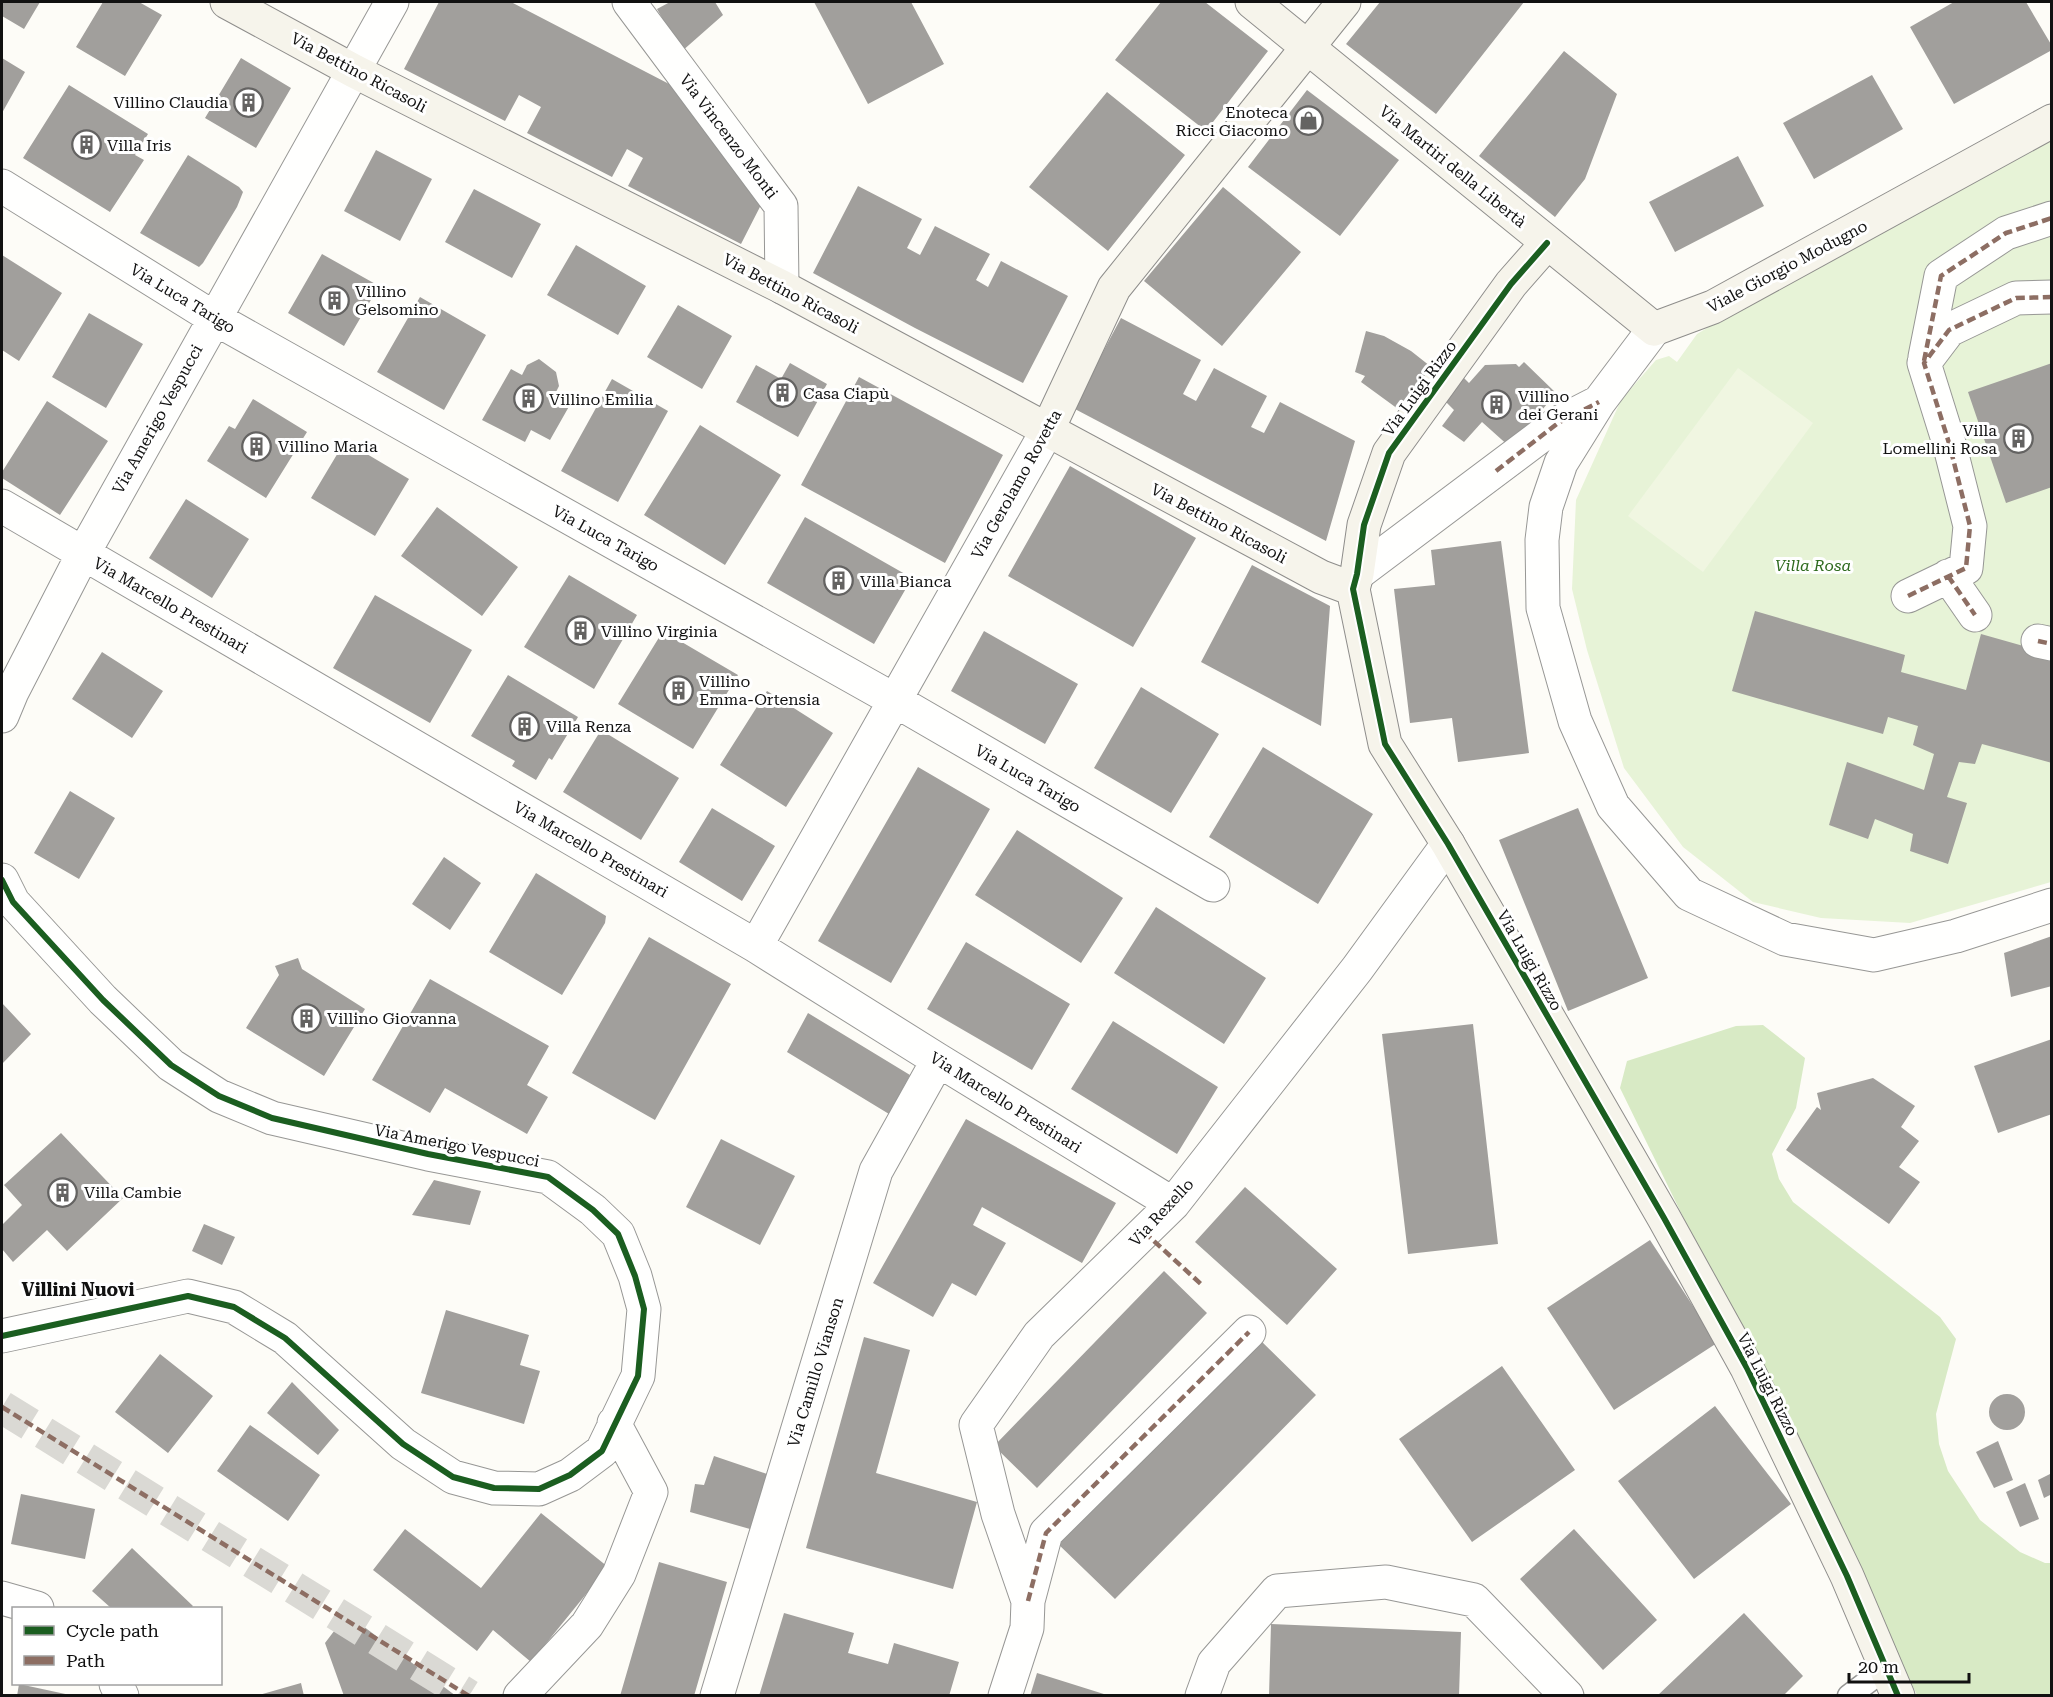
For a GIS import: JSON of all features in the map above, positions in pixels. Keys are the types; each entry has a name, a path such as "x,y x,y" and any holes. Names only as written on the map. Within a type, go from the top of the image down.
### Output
{"street":[{"name":"Via Bettino Ricasoli","path":"227,2 354,71 782,287 1321,577 1355,581"},
{"name":"Via Amerigo Vespucci","path":"2,716 83,554 392,2"},
{"name":"Via Vincenzo Monti","path":"629,2 781,206 782,287"},
{"name":"Via Martiri della Libertà","path":"1252,2 1654,329"},
{"name":"Via Gerolamo Rovetta","path":"756,946 1047,431 1114,288 1344,2"},
{"name":"Viale Giorgio Modugno","path":"1654,329 1713,307 2052,121"},
{"name":"Via Luca Tarigo","path":"2,186 214,318 896,701 1213,885"},
{"path":"1908,596 1965,568 1970,526 1949,443 1924,363 1941,276 2006,233 2052,218"},
{"name":"Via Luigi Rizzo","path":"1547,243 1511,284 1389,453 1364,525 1355,581 1385,744 1448,844 1664,1218 1747,1368 1847,1576 1892,1682"},
{"path":"1924,363 1949,330 2016,298 2052,297"},
{"path":"1654,329 1599,402 1561,463 1546,507 1542,540 1543,608 1575,721 1612,806 1689,894 1785,939 1874,955 1956,936 2052,906"},
{"path":"1355,581 1558,423 1599,402"},
{"name":"Via Marcello Prestinari","path":"2,506 756,946 1173,1204"},
{"path":"1948,576 1974,615"},
{"name":"Via Rexello","path":"1028,1601 998,1514 976,1425 1039,1335 1173,1204 1357,969 1448,844"},
{"name":"Via Amerigo Vespucci","path":"2,880 13,902 103,1000 171,1065 219,1096 272,1118 428,1154 548,1176 593,1210 618,1234 644,1309 638,1376 602,1451 570,1475 538,1489 494,1488 453,1477 403,1444 285,1338 234,1306 188,1296 2,1336"},
{"name":"Via Camillo Vianson","path":"717,1695 876,1171 938,1060"},
{"name":"Via Rexello","path":"1005,1695 1027,1628 1028,1601 1046,1533 1249,1332"},
{"path":"520,1695 587,1625 619,1574 651,1492 614,1424"},
{"path":"1203,1695 1214,1664 1277,1591 1386,1582 1474,1600 1567,1695"},
{"path":"2,1598 34,1607"}],"lane":[{"path":"1849,1695 1892,1682"}],"green space":[{"name":"Villa Rosa","path":"2051,140 2051,882 1910,923 1821,918 1753,902 1683,847 1624,768 1587,650 1572,589 1576,500 1621,400 1656,360 1669,356 1677,362 1697,334 1769,291"},
{"path":"1738,368 1813,423 1703,572 1628,516"},
{"path":"1763,1025 1805,1058 1796,1108 1772,1154 1779,1179 1793,1202 1940,1317 1956,1339 1936,1414 1939,1444 1948,1471 1980,1520 2020,1552 2045,1563 2051,1563 2051,1695 1917,1695 1620,1088 1627,1061 1736,1026"}],"building":[{"path":"2,2 40,2 24,29 2,16"},
{"path":"103,2 139,2 162,15 125,76 76,47"},
{"path":"439,2 511,2 700,100 765,197 741,244 628,186 643,158 627,149 612,177 527,133 541,107 519,95 505,121 404,69"},
{"path":"670,2 715,2 723,15 681,52 657,9"},
{"path":"814,2 911,2 944,64 868,104"},
{"path":"1161,2 1205,2 1268,51 1206,131 1115,60"},
{"path":"1380,2 1524,2 1436,114 1346,44"},
{"path":"1954,2 2026,2 2052,46 2052,50 1954,104 1910,27"},
{"path":"1564,51 1617,94 1585,179 1555,217 1479,156"},
{"path":"2,58 25,72 2,113"},
{"name":"Villino Claudia","path":"241,58 291,88 256,148 205,118"},
{"path":"1872,75 1903,129 1814,179 1783,123"},
{"name":"Villa Iris","path":"69,85 148,134 135,155 144,160 110,212 23,158"},
{"path":"1307,90 1399,160 1340,236 1248,167"},
{"path":"1107,92 1185,155 1108,251 1029,187"},
{"path":"376,150 432,179 400,241 344,211"},
{"path":"188,155 239,187 243,192 237,207 199,267 140,233"},
{"path":"1738,156 1764,206 1675,252 1649,202"},
{"path":"858,186 922,219 907,248 920,255 935,226 990,254 976,280 988,287 1001,261 1068,296 1023,383 813,273"},
{"path":"1223,187 1301,252 1222,346 1144,281"},
{"path":"474,189 541,224 512,278 445,242"},
{"path":"576,245 646,286 618,335 547,295"},
{"name":"Villino Gelsomino","path":"322,254 379,286 344,346 288,313"},
{"path":"2,255 62,293 19,361 2,350"},
{"path":"420,297 486,335 444,410 377,372"},
{"path":"678,305 732,336 702,389 647,357"},
{"path":"89,313 143,344 106,408 52,377"},
{"path":"1121,318 1201,360 1183,394 1196,401 1214,368 1267,396 1251,427 1264,433 1280,402 1355,441 1326,541 1073,408"},
{"path":"1366,331 1384,336 1411,351 1430,366 1398,409 1361,382 1365,376 1355,372"},
{"name":"Villino Emilia","path":"539,359 556,372 559,386 555,394 571,403 550,440 531,430 525,442 482,420 511,369 522,375 527,365"},
{"name":"Villino dei Gerani","path":"1524,362 1556,393 1511,448 1482,422 1464,442 1442,426 1454,410 1443,399 1462,376 1469,383 1485,365 1516,364 1519,367"},
{"name":"Casa Ciapù","path":"790,363 827,384 798,437 736,402 756,365 781,379"},
{"name":"Villa Lomellini Rosa","path":"2052,363 2052,487 2006,503 1968,392"},
{"path":"859,377 1003,455 945,563 801,485"},
{"path":"612,379 668,411 618,502 561,471"},
{"name":"Villino Maria","path":"253,399 307,432 266,498 207,461 229,426 235,429"},
{"path":"47,401 108,441 60,515 2,478 2,472"},
{"path":"700,425 781,475 725,565 644,515"},
{"path":"345,441 409,479 375,536 311,498"},
{"path":"1070,466 1196,538 1133,647 1008,576"},
{"path":"186,499 249,539 212,598 149,558"},
{"path":"437,507 518,567 482,616 401,556"},
{"name":"Villa Bianca","path":"805,517 912,578 874,644 767,583"},
{"path":"1501,541 1529,753 1458,762 1452,718 1410,723 1394,589 1435,585 1431,550"},
{"path":"1252,565 1330,606 1321,726 1201,662"},
{"name":"Villino Virginia","path":"569,575 637,615 594,689 524,647"},
{"path":"375,595 472,650 430,723 333,668"},
{"path":"1755,611 1905,655 1901,672 1966,690 1981,634 2052,654 2052,763 1982,744 1975,764 1959,762 1947,797 1967,803 1948,864 1910,851 1913,834 1875,819 1868,839 1829,825 1847,762 1924,790 1934,754 1913,745 1918,726 1888,717 1883,734 1732,691"},
{"name":"Villino Emma-Ortensia","path":"663,631 738,675 693,749 618,704"},
{"path":"984,631 1078,684 1045,744 951,691"},
{"path":"102,652 163,691 132,738 72,699"},
{"name":"Villa Renza","path":"508,675 578,717 552,760 549,758 536,780 512,766 515,761 471,736"},
{"path":"1141,687 1219,734 1171,813 1094,768"},
{"path":"767,691 833,733 786,807 720,765"},
{"path":"601,730 679,778 641,840 563,792"},
{"path":"1263,747 1373,814 1318,904 1209,837"},
{"path":"918,767 990,809 891,983 818,941"},
{"path":"70,791 115,818 79,879 34,853"},
{"path":"712,808 775,846 742,901 679,862"},
{"path":"1578,808 1648,978 1568,1011 1499,840"},
{"path":"1017,830 1123,898 1081,963 975,895"},
{"path":"444,857 481,883 450,930 412,904"},
{"path":"536,873 606,916 605,923 562,995 489,952"},
{"path":"1156,907 1266,978 1224,1044 1114,973"},
{"path":"2052,936 2052,986 2011,997 2004,953"},
{"path":"649,937 731,984 655,1120 572,1073"},
{"path":"966,942 1070,1004 1032,1070 927,1009"},
{"name":"Villino Giovanna","path":"298,958 302,969 365,1009 324,1076 246,1028 279,975 275,966"},
{"path":"430,979 549,1046 527,1085 548,1097 527,1134 445,1088 430,1113 372,1080"},
{"path":"2,1003 31,1034 2,1064"},
{"path":"808,1013 910,1075 889,1114 787,1052"},
{"path":"1113,1021 1218,1087 1177,1154 1071,1089"},
{"path":"1473,1024 1498,1244 1408,1254 1382,1034"},
{"path":"2052,1039 2052,1114 1998,1133 1974,1066"},
{"path":"1873,1078 1915,1106 1901,1127 1919,1141 1899,1167 1920,1182 1889,1224 1786,1150 1817,1107 1821,1110 1817,1093"},
{"path":"966,1119 1116,1203 1082,1263 982,1207 973,1225 1006,1243 976,1296 952,1283 933,1317 873,1283"},
{"name":"Villa Cambie","path":"61,1133 123,1198 67,1251 47,1230 13,1262 2,1249 2,1225 22,1205 4,1185"},
{"path":"721,1139 795,1176 760,1245 686,1207"},
{"path":"434,1180 481,1191 470,1225 412,1215"},
{"path":"1245,1187 1337,1269 1287,1325 1195,1242"},
{"path":"204,1224 235,1237 222,1265 192,1251"},
{"path":"1650,1240 1717,1343 1614,1410 1547,1308"},
{"path":"1164,1271 1207,1313 1037,1488 994,1446"},
{"path":"446,1310 529,1335 520,1365 540,1371 524,1424 421,1393"},
{"path":"864,1337 910,1350 876,1473 977,1502 953,1589 806,1548"},
{"path":"1257,1337 1316,1395 1115,1599 1056,1542"},
{"path":"160,1354 213,1396 168,1453 115,1412"},
{"path":"1502,1366 1575,1470 1472,1542 1399,1439"},
{"path":"292,1382 339,1430 318,1455 267,1413"},
{"path":"2007,1394 2020,1399 2025,1412 2020,1425 2007,1430 1994,1425 1989,1412 1994,1399"},
{"path":"1715,1406 1791,1504 1694,1579 1618,1481"},
{"path":"250,1425 320,1475 288,1521 217,1471"},
{"path":"1998,1441 2013,1480 1994,1488 1976,1452"},
{"path":"714,1456 767,1474 750,1529 690,1512 695,1484 704,1485"},
{"path":"2052,1473 2052,1494 2044,1498 2038,1480"},
{"path":"2025,1483 2039,1519 2020,1527 2006,1492"},
{"path":"21,1494 95,1509 85,1559 11,1544"},
{"path":"541,1513 608,1567 531,1662 493,1630 477,1651 373,1570 405,1529 481,1588"},
{"path":"1574,1529 1657,1620 1603,1670 1520,1579"},
{"path":"132,1548 193,1606 110,1607 92,1591"},
{"path":"659,1562 727,1582 694,1696 620,1696"},
{"path":"784,1613 854,1633 848,1653 888,1664 894,1643 959,1662 949,1696 759,1696"},
{"path":"1744,1613 1803,1676 1783,1696 1657,1696"},
{"path":"347,1614 456,1696 344,1696 325,1643"},
{"path":"1271,1624 1461,1632 1459,1696 1269,1696"},
{"path":"1037,1673 1107,1695 1107,1696 1030,1696"},
{"path":"301,1683 304,1696 259,1696 259,1695"},
{"path":"19,1685 70,1695 70,1696 17,1696"}],"tunnel":[{"path":"2,1407 469,1696"}],"marked path":[{"path":"1924,361 1941,276 2006,233 2052,218"},
{"path":"1908,596 1966,568 1970,526 1949,443 1924,363 1949,330 2016,298 2052,297"},
{"path":"1496,471 1558,423 1599,402"},
{"path":"1948,576 1975,615"},
{"path":"2038,641 2052,644"},
{"path":"1144,1232 1202,1285"},
{"path":"1028,1601 1046,1533 1249,1332"},
{"path":"2,1407 469,1696"}],"cycle path":[{"path":"1547,243 1511,284 1389,453 1364,525 1353,589 1385,744 1448,844 1664,1218 1747,1368 1847,1576 1898,1696"},
{"path":"2,880 13,902 103,1000 171,1065 219,1096 272,1118 428,1154 548,1177 593,1210 618,1234 635,1276 644,1309 638,1376 602,1451 570,1475 539,1489 494,1488 453,1477 403,1444 285,1338 234,1307 188,1296 2,1336"}],"place":[{"name":"Villino Claudia","path":"249,102"},
{"name":"Enoteca Ricci Giacomo","path":"1309,121"},
{"name":"Villa Iris","path":"86,145"},
{"name":"Villino Gelsomino","path":"334,300"},
{"name":"Casa Ciapù","path":"782,393"},
{"name":"Villino Emilia","path":"528,399"},
{"name":"Villino dei Gerani","path":"1497,405"},
{"name":"Villa Lomellini Rosa","path":"2018,439"},
{"name":"Villino Maria","path":"257,446"},
{"name":"Villa Bianca","path":"839,581"},
{"name":"Villino Virginia","path":"580,631"},
{"name":"Villino Emma-Ortensia","path":"678,690"},
{"name":"Villa Renza","path":"525,726"},
{"name":"Villino Giovanna","path":"306,1018"},
{"name":"Villa Cambie","path":"63,1192"}],"district":[{"name":"Villini Nuovi","path":"78,1290"}]}
